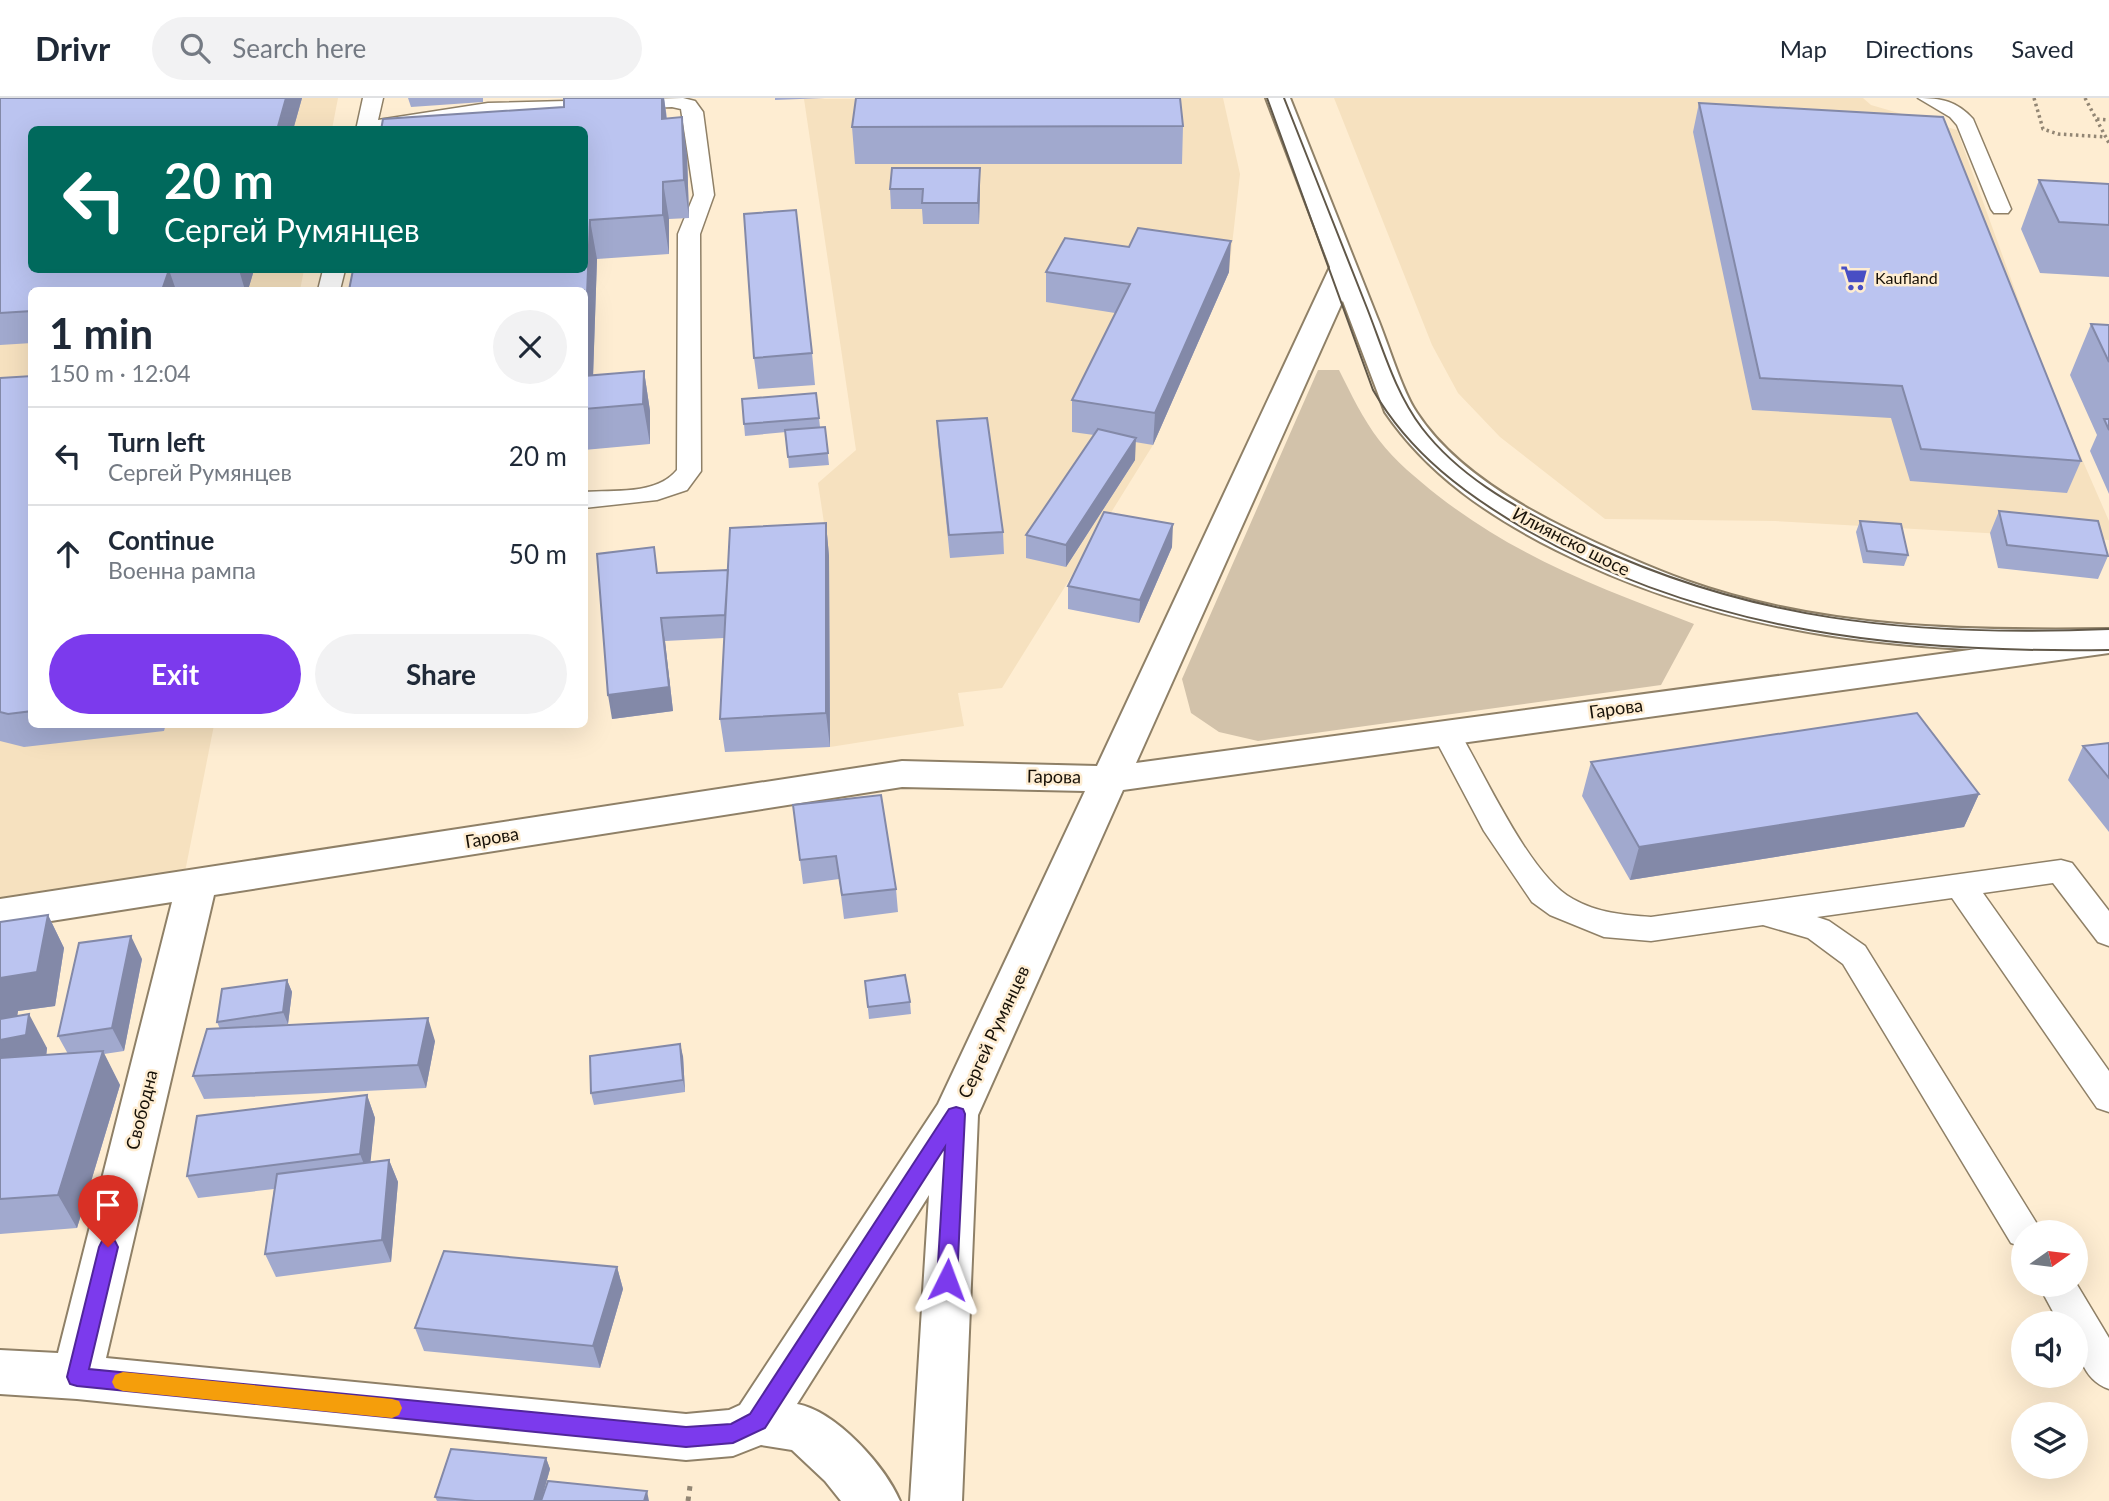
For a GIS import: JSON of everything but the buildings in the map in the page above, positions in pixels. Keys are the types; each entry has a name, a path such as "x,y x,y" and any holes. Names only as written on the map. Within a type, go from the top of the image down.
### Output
{"street":[{"name":"Илиянско шосе","path":"1278,98 1400,412 1417,437 1476,490 1560,540 1670,588 1773,616 1852,631 1927,639 2109,641"},
{"name":"Сергей Румянцев","path":"758,1421 956,1114 1343,268"},
{"name":"Гарова","path":"0,914 902,774 1111,779 2109,641"},
{"name":"Свободна","path":"77,1377 197,883"},
{"path":"936,1501 956,1114"},
{"path":"0,1372 77,1377 686,1437 733,1433 758,1421 805,1429 843,1464 874,1501"}],"lane":[{"path":"367,126 373,98"},
{"path":"1928,98 1957,113 1966,123 2001,209"},
{"path":"385,126 501,108 672,102 688,105 694,112 704,195 689,234 689,471 678,485 648,495 588,500"},
{"path":"1446,733 1495,824 1543,894 1561,907 1604,925 1651,929 1754,917 2062,871 2109,934"},
{"path":"1960,885 2109,1098"},
{"path":"1754,917 1796,922 1818,929 1854,955 2017,1220"},
{"path":"2064,1297 2109,1372"}],"path":[{"path":"2034,98 2043,128 2058,134 2106,137"},
{"path":"2085,98 2109,143"},
{"path":"2096,119 2109,120"}],"shaded area":[{"path":"0,98 338,98 333,126 28,126 28,273 303,273 301,287 28,287 28,728 213,728 185,872 0,900"},
{"path":"1223,98 1240,174 1229,272 1153,445 1002,688 958,693 964,726 830,747 829,556 818,483 856,450 804,99"},
{"path":"1334,98 1863,98 1871,105 1957,130 2048,381 2109,521 2109,540 1775,521 1605,519 1500,437 1458,393 1432,345"},
{"path":"1318,370 1339,370 1362,415 1385,448 1422,483 1467,517 1498,537 1561,570 1694,624 1661,685 1258,741 1219,732 1191,713 1182,679"}],"tram line":[{"path":"1267,98 1373,390 1404,434 1422,453 1483,503 1528,531 1597,566 1667,593 1738,615 1883,641 1957,647 2109,650"},
{"path":"1284,98 1404,399 1436,445 1486,487 1524,511 1630,562 1696,586 1762,604 1897,626 2036,631 2109,629"}],"slow traffic":[{"path":"123,1382 392,1408"}],"place":[{"name":"Kaufland","path":"1854,278"}],"route":[{"path":"108,1247 77,1377 686,1437 733,1433 758,1421 956,1114 947,1280"}]}
